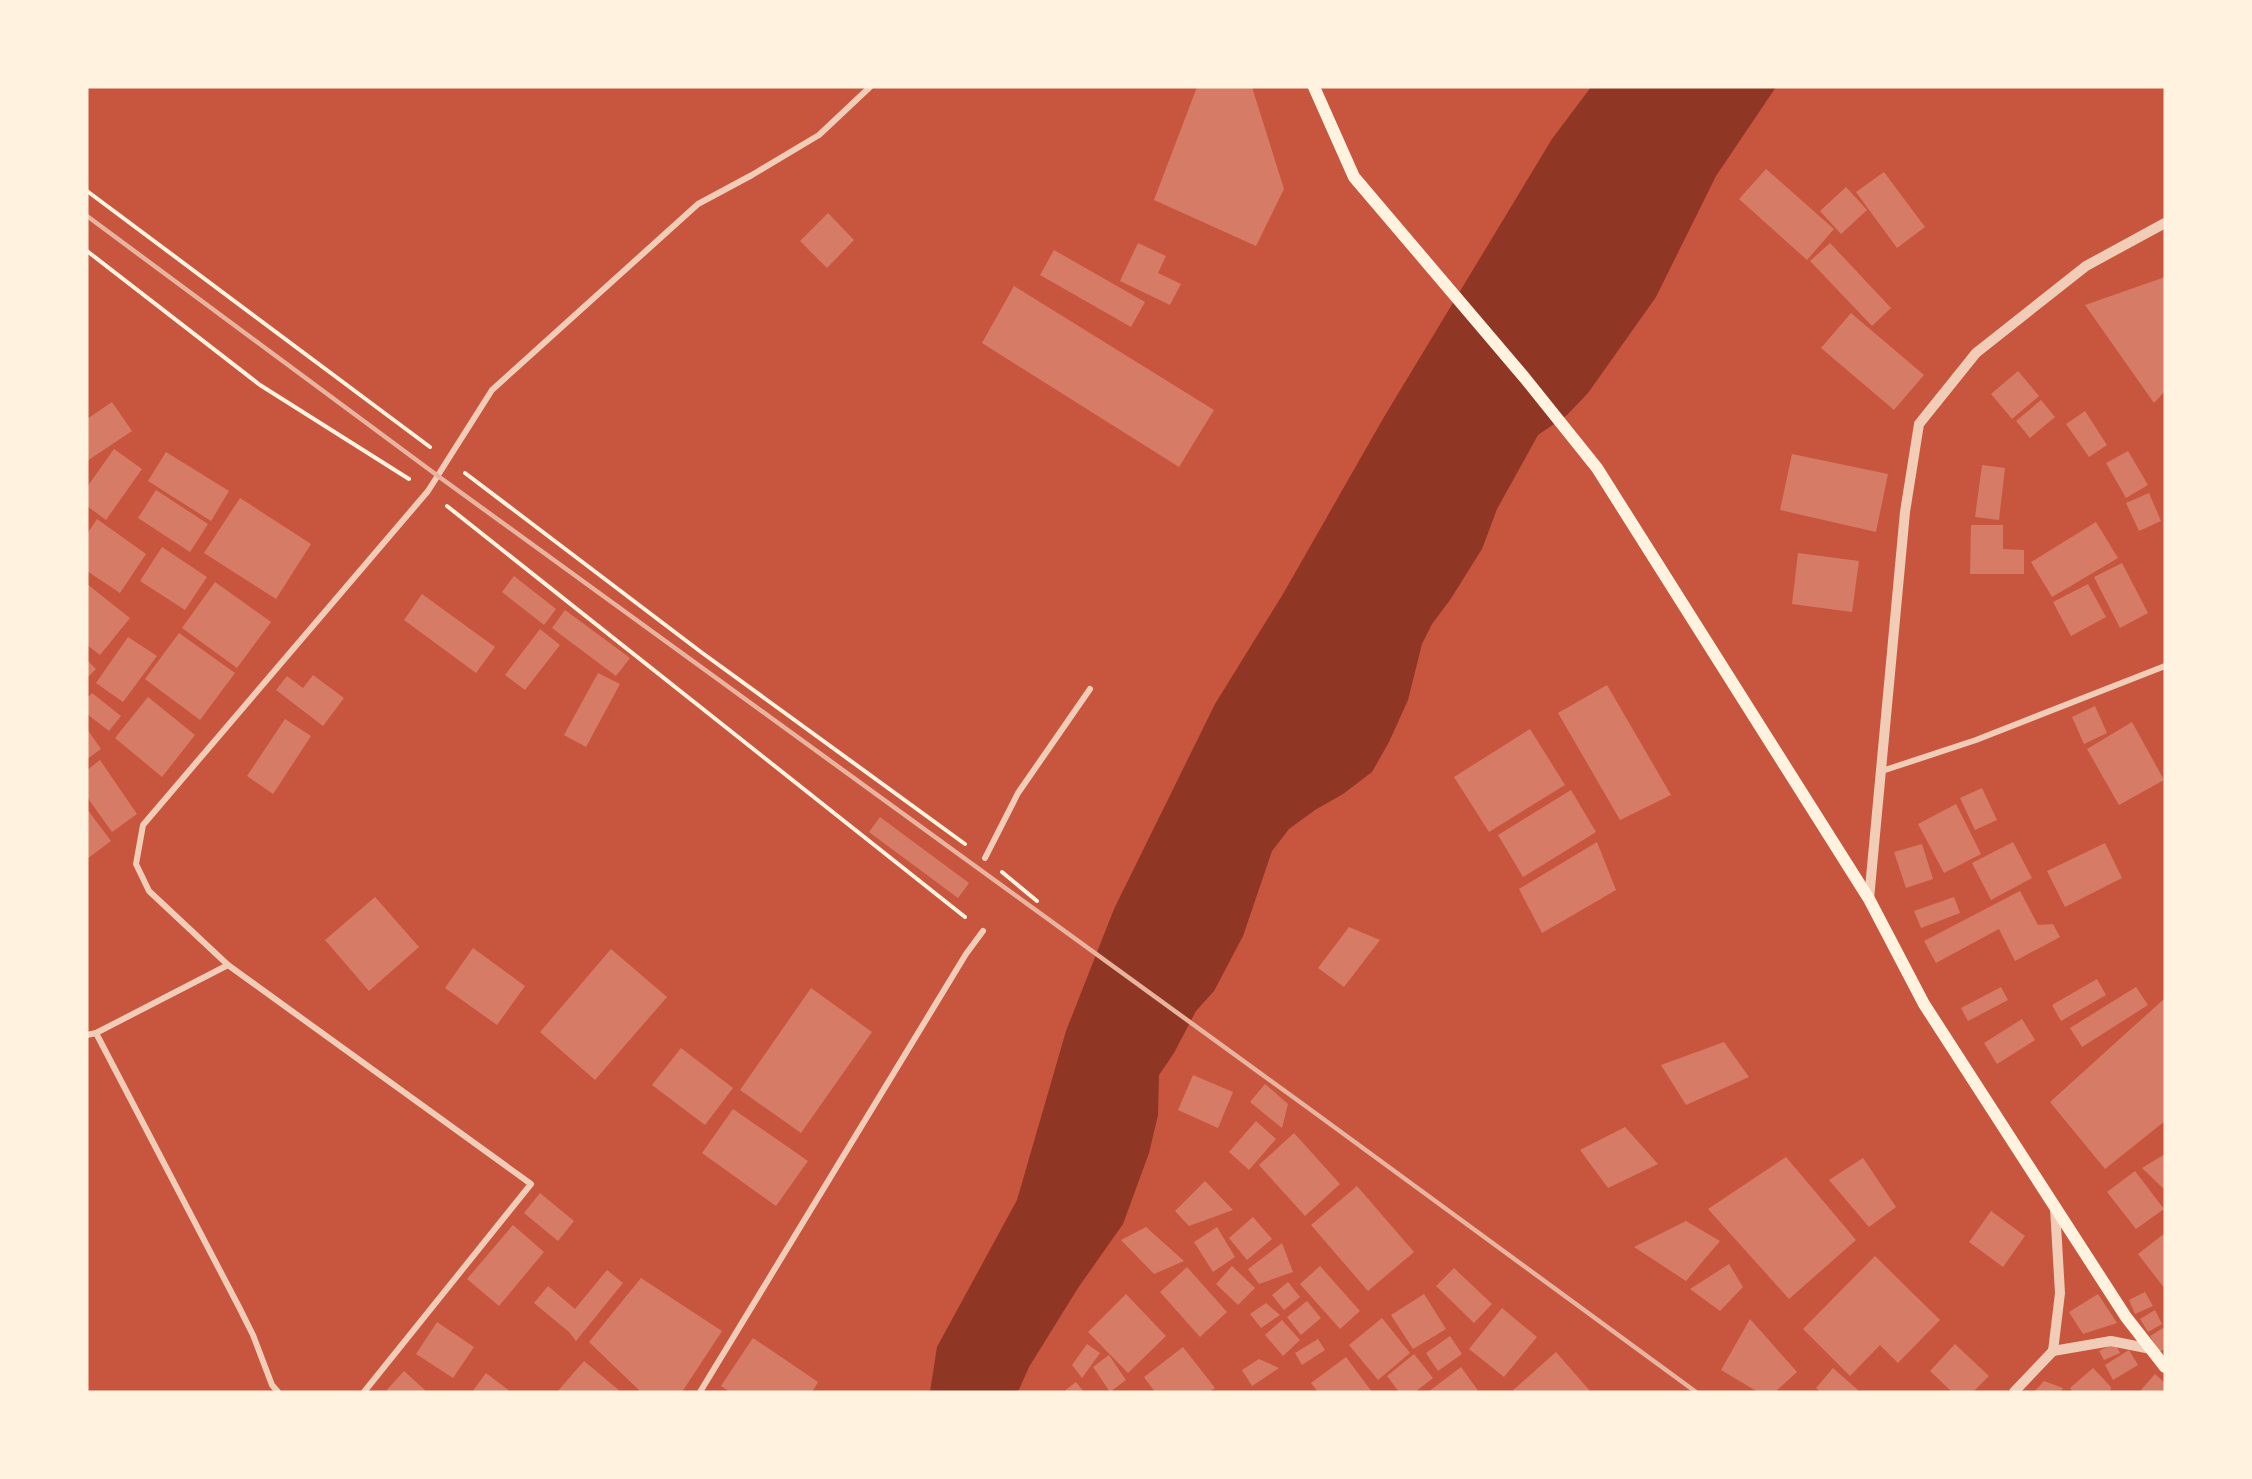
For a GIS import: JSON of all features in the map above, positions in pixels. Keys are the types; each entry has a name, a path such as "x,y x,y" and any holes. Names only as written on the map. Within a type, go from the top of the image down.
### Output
{"main road":[{"path":"1314,87 1354,177 1517,368 1598,468 1869,899 1924,1004 2126,1317 2165,1366"}],"street":[{"path":"364,1392 531,1184 228,964 150,891 136,864 143,825 428,491 492,390 698,204 819,135 870,87"},
{"path":"1869,899 1905,512 1919,424 1976,353 2086,266 2165,223"},
{"path":"1882,771 1976,740 2165,666"},
{"path":"985,858 1018,793 1090,689"},
{"path":"700,1392 966,954 983,931"},
{"path":"87,1035 96,1033 228,964"},
{"path":"96,1033 239,1307 253,1335 272,1386 278,1392"},
{"path":"2053,1351 2060,1293 2055,1208"},
{"path":"2014,1392 2053,1351 2111,1341 2151,1349"}],"path":[{"path":"87,191 701,652 985,858 1037,901"},
{"path":"87,251 260,385 428,491 983,931"}],"shaded area":[{"path":"1591,87 1776,87 1716,176 1656,297 1588,393 1567,415 1538,435 1497,509 1482,549 1432,624 1422,644 1408,700 1372,772 1289,829 1272,851 1243,936 1214,991 1196,1011 1174,1053 1159,1075 1158,1115 1149,1153 1123,1224 1078,1288 1029,1367 1018,1392 930,1392 937,1347 1017,1200 1066,1031 1114,909 1215,704 1283,594 1384,417 1552,139"}],"building":[{"path":"1197,87 1252,87 1284,189 1256,246 1154,200"},
{"path":"1766,169 1834,229 1807,260 1739,199"},
{"path":"1884,172 1925,227 1897,248 1856,192"},
{"path":"1846,187 1867,210 1841,234 1820,211"},
{"path":"828,213 854,240 827,268 800,241"},
{"path":"1138,243 1166,256 1158,273 1181,284 1170,305 1120,281"},
{"path":"1830,243 1891,308 1872,326 1810,261"},
{"path":"1054,250 1145,302 1131,327 1040,275"},
{"path":"2165,277 2165,391 2154,403 2085,305"},
{"path":"1014,286 1214,410 1179,467 982,343"},
{"path":"1851,313 1924,375 1894,410 1821,348"},
{"path":"2018,371 2039,396 2012,419 1991,394"},
{"path":"2041,400 2055,417 2030,438 2016,421"},
{"path":"112,402 132,431 87,461 87,419"},
{"path":"2085,411 2107,445 2089,457 2066,424"},
{"path":"114,449 142,469 106,520 87,506 87,487"},
{"path":"2128,451 2148,485 2126,498 2106,463"},
{"path":"166,452 229,491 211,521 148,481"},
{"path":"1792,454 1888,474 1876,532 1780,510"},
{"path":"1982,465 2005,468 1999,520 1975,517"},
{"path":"156,490 208,524 190,552 138,518"},
{"path":"2149,493 2161,521 2139,531 2126,503"},
{"path":"240,498 311,544 276,599 204,553"},
{"path":"97,519 146,554 120,593 87,571 87,534"},
{"path":"2096,522 2118,558 2052,597 2031,562"},
{"path":"1971,525 2003,525 2003,549 2024,550 2024,574 1970,574"},
{"path":"162,547 207,577 185,610 140,581"},
{"path":"1798,553 1859,561 1852,612 1792,604"},
{"path":"2122,563 2148,613 2120,628 2094,577"},
{"path":"514,576 556,609 544,625 502,592"},
{"path":"215,582 271,622 237,668 182,628"},
{"path":"87,584 130,618 100,655 87,645"},
{"path":"2088,584 2106,617 2071,636 2053,602"},
{"path":"422,594 495,647 476,673 404,620"},
{"path":"565,610 630,658 616,676 552,628"},
{"path":"540,629 560,645 525,690 505,675"},
{"path":"179,633 235,673 200,720 145,679"},
{"path":"128,637 157,656 123,702 96,683"},
{"path":"87,660 96,669 87,678"},
{"path":"598,673 620,684 586,747 564,735"},
{"path":"313,675 344,698 323,726 276,690 287,676 303,688"},
{"path":"1607,685 1671,795 1620,820 1558,713"},
{"path":"92,693 121,716 109,731 87,714 87,698"},
{"path":"148,697 195,735 162,777 115,738"},
{"path":"2095,706 2107,733 2084,744 2072,717"},
{"path":"285,719 311,736 273,794 247,776"},
{"path":"2132,722 2164,780 2119,805 2087,749"},
{"path":"87,729 101,749 87,759"},
{"path":"1530,729 1565,785 1489,832 1454,777"},
{"path":"100,760 137,814 112,832 87,797 87,770"},
{"path":"1982,788 1997,820 1975,830 1960,798"},
{"path":"1571,790 1596,832 1523,877 1498,835"},
{"path":"1956,804 1981,854 1944,873 1918,824"},
{"path":"87,809 111,841 87,859"},
{"path":"880,817 969,883 958,898 869,832"},
{"path":"1597,842 1616,890 1542,933 1519,889"},
{"path":"2013,842 2032,878 1991,900 1972,863"},
{"path":"2105,843 2122,878 2065,907 2047,871"},
{"path":"1922,844 1933,879 1906,888 1894,852"},
{"path":"2020,891 2038,925 2053,924 2060,937 2015,961 1999,929 1936,963 1924,941"},
{"path":"375,897 419,947 369,991 325,940"},
{"path":"1954,897 1960,913 1921,928 1914,911"},
{"path":"1349,927 1380,940 1344,987 1318,968"},
{"path":"473,948 525,986 497,1025 445,988"},
{"path":"611,949 667,997 595,1080 540,1032"},
{"path":"2097,979 2106,995 2061,1021 2052,1005"},
{"path":"2001,987 2008,1000 1968,1021 1961,1008"},
{"path":"2136,987 2148,1005 2082,1047 2070,1028"},
{"path":"811,988 872,1032 801,1133 740,1090"},
{"path":"2165,998 2165,1121 2105,1169 2050,1102"},
{"path":"2022,1019 2035,1040 1997,1064 1984,1043"},
{"path":"1724,1042 1749,1077 1686,1105 1661,1065"},
{"path":"681,1048 733,1088 705,1125 652,1085"},
{"path":"1193,1075 1233,1092 1218,1128 1178,1110"},
{"path":"1265,1084 1288,1104 1282,1128 1250,1102"},
{"path":"733,1109 808,1161 776,1206 702,1153"},
{"path":"1256,1121 1276,1139 1249,1170 1229,1152"},
{"path":"1625,1127 1658,1164 1608,1188 1580,1150"},
{"path":"1294,1133 1340,1184 1305,1216 1259,1165"},
{"path":"2165,1154 2165,1190 2142,1168"},
{"path":"1786,1157 1856,1240 1789,1299 1708,1209"},
{"path":"1863,1158 1896,1207 1869,1227 1829,1180"},
{"path":"2135,1171 2164,1209 2136,1229 2107,1192"},
{"path":"1205,1181 1233,1210 1189,1226 1175,1211"},
{"path":"1357,1186 1414,1252 1368,1291 1311,1225"},
{"path":"540,1193 574,1221 558,1241 524,1213"},
{"path":"1991,1211 2025,1236 2003,1267 1969,1242"},
{"path":"1253,1217 1272,1239 1247,1260 1229,1238"},
{"path":"1686,1221 1720,1241 1686,1281 1634,1247"},
{"path":"513,1225 544,1252 499,1306 467,1279"},
{"path":"1146,1227 1184,1261 1154,1274 1121,1240"},
{"path":"1217,1227 1235,1257 1213,1272 1194,1242"},
{"path":"2165,1233 2165,1289 2138,1254"},
{"path":"1282,1243 1293,1272 1259,1284 1248,1269"},
{"path":"1875,1256 1940,1320 1898,1363 1880,1345 1850,1376 1803,1329"},
{"path":"1729,1264 1743,1287 1720,1311 1690,1289"},
{"path":"1232,1266 1255,1288 1238,1305 1216,1284"},
{"path":"1320,1266 1360,1311 1340,1329 1300,1284"},
{"path":"1187,1267 1227,1312 1200,1337 1160,1292"},
{"path":"1454,1268 1492,1304 1474,1323 1436,1286"},
{"path":"607,1270 623,1283 576,1341 569,1332 534,1303 548,1286 575,1309"},
{"path":"641,1278 722,1331 682,1392 641,1392 589,1342"},
{"path":"1288,1282 1300,1297 1284,1310 1272,1295"},
{"path":"2145,1292 2153,1306 2135,1314 2129,1300"},
{"path":"1126,1294 1166,1336 1128,1373 1088,1332"},
{"path":"1424,1294 1446,1329 1413,1349 1391,1315"},
{"path":"2098,1294 2117,1323 2083,1334 2069,1312"},
{"path":"1307,1301 1321,1318 1301,1335 1287,1317"},
{"path":"1266,1303 1280,1315 1261,1328 1250,1314"},
{"path":"1502,1308 1537,1337 1504,1377 1469,1349"},
{"path":"2155,1310 2162,1324 2148,1332 2140,1319"},
{"path":"1382,1318 1410,1353 1378,1380 1349,1345"},
{"path":"1750,1319 1797,1372 1775,1392 1758,1392 1721,1370"},
{"path":"1282,1320 1300,1340 1283,1356 1265,1335"},
{"path":"437,1322 474,1347 453,1378 416,1354"},
{"path":"2163,1328 2165,1349 2159,1352 2150,1336"},
{"path":"1450,1336 1462,1354 1438,1371 1426,1353"},
{"path":"753,1338 818,1382 812,1392 730,1392 721,1386"},
{"path":"1318,1339 1325,1350 1302,1365 1295,1353"},
{"path":"2115,1343 2120,1353 2104,1360 2099,1351"},
{"path":"1087,1344 1100,1353 1082,1378 1072,1365"},
{"path":"1955,1344 1989,1376 1973,1392 1952,1392 1930,1371"},
{"path":"1183,1347 1215,1388 1209,1392 1155,1392 1144,1377"},
{"path":"2129,1350 2138,1365 2113,1380 2105,1365"},
{"path":"1556,1352 1591,1392 1511,1392"},
{"path":"1414,1354 1433,1378 1415,1392 1399,1392 1387,1376"},
{"path":"1109,1355 1126,1380 1110,1392 1093,1367"},
{"path":"1346,1357 1372,1392 1318,1392 1311,1383"},
{"path":"1259,1359 1279,1368 1252,1386 1242,1370"},
{"path":"584,1361 621,1392 557,1392"},
{"path":"1461,1367 1479,1392 1428,1392"},
{"path":"1833,1368 1858,1390 1857,1392 1820,1392 1816,1388"},
{"path":"2093,1368 2111,1387 2110,1392 2073,1392 2070,1388"},
{"path":"404,1371 427,1392 385,1392"},
{"path":"486,1373 511,1392 472,1392"},
{"path":"2155,1374 2165,1383 2165,1392 2140,1391"},
{"path":"2044,1381 2063,1388 2060,1392 2034,1392"},
{"path":"1076,1382 1084,1392 1063,1392"}],"railway":[{"path":"87,216 438,476 1696,1392"}]}
